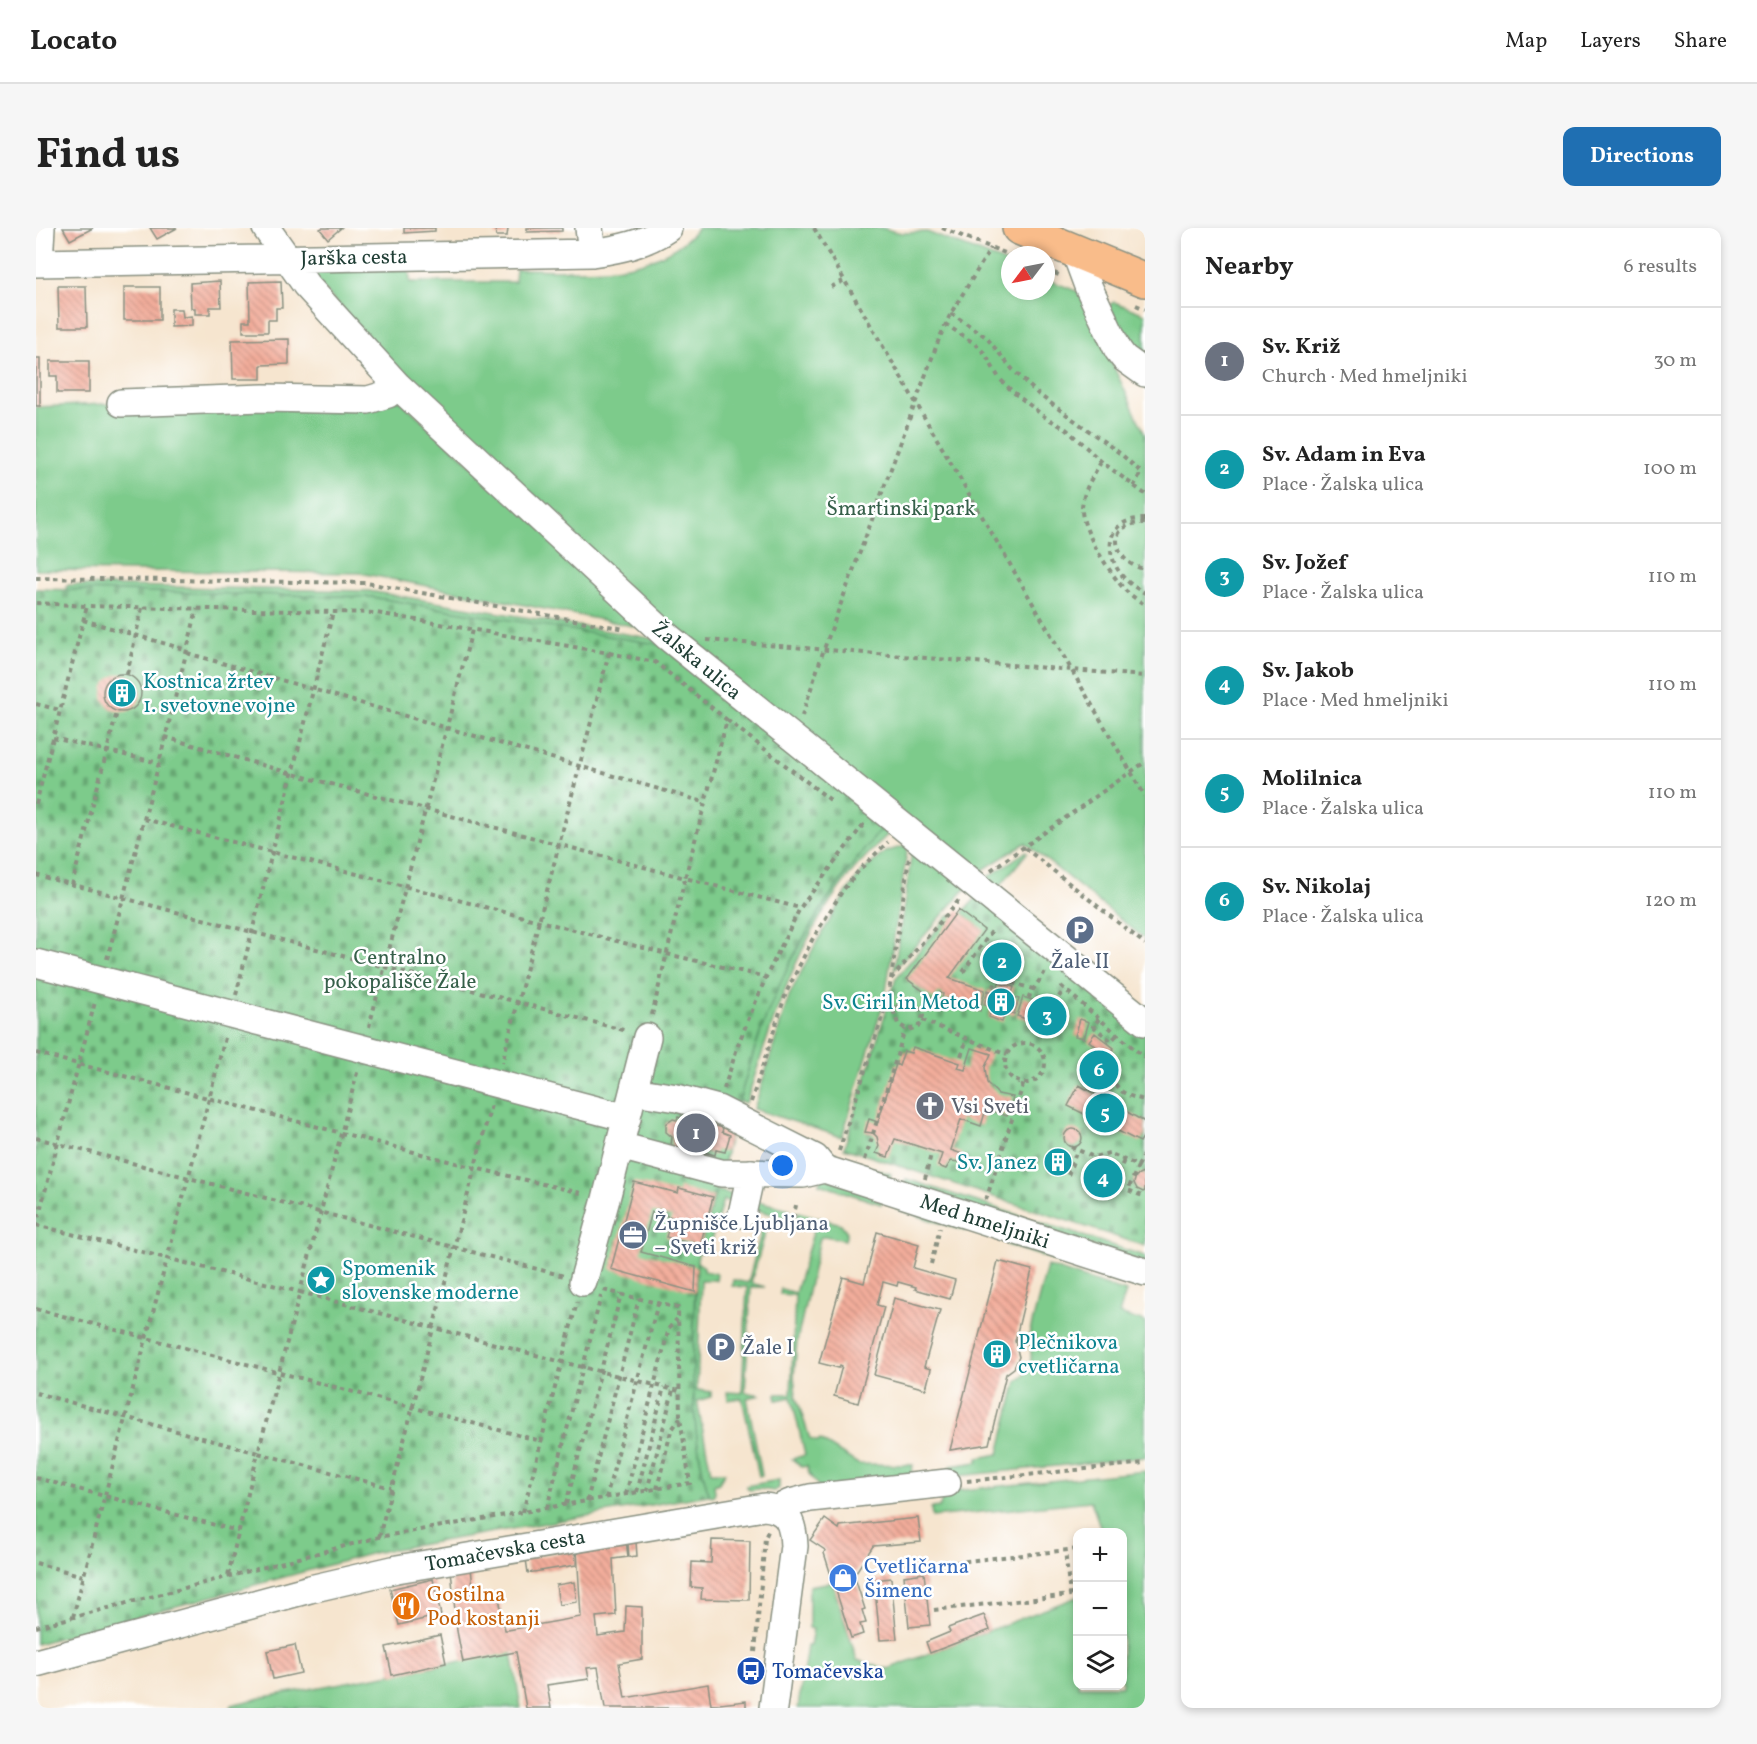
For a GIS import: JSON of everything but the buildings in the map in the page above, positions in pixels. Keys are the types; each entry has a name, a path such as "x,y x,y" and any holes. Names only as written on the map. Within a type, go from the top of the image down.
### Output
{"main road":[{"path":"1019,228 1145,280"}],"street":[{"path":"38,263 41,228"},
{"name":"Žalska ulica","path":"266,228 306,285 398,386 668,637 794,741 973,883 995,915 1145,1022"},
{"name":"Jarška cesta","path":"38,263 286,259 591,241 620,249 643,242 668,228"},
{"path":"1075,250 1088,286 1118,350 1124,358 1145,373"},
{"path":"120,403 264,398 368,400 388,394 398,386"},
{"path":"36,963 627,1118"},
{"path":"583,1282 647,1037"},
{"name":"Med hmeljniki","path":"634,1091 677,1098 718,1109 746,1121 815,1158 832,1161 1145,1272"},
{"name":"Med hmeljniki","path":"620,1146 721,1173 803,1174 832,1161"},
{"path":"742,1214 751,1173"},
{"path":"773,1708 794,1546 791,1524 778,1509 810,1498 947,1484"},
{"name":"Tomačevska cesta","path":"36,1663 310,1589 397,1569 754,1507 778,1509"}],"path":[{"path":"814,228 1145,796"},
{"path":"942,228 1001,252"},
{"path":"794,741 824,649 945,324 991,248"},
{"path":"831,287 844,280"},
{"path":"951,313 986,337 1013,370 1038,394 1121,454 1142,472 1134,486"},
{"path":"945,324 977,345 999,378 1013,392 1045,417 1066,429 1101,462 1145,494"},
{"path":"1101,462 1086,490 1082,510 1086,531 1117,580 1145,605"},
{"path":"1145,519 1135,519 1120,524 1114,531 1110,544 1117,568 1126,580 1145,593"},
{"path":"1145,523 1125,527 1117,535 1116,540 1117,546 1126,558 1137,567 1145,569"},
{"path":"36,578 366,583 668,637 1145,676"},
{"path":"1135,598 1140,590"},
{"path":"36,603 376,614 655,662 836,804"},
{"path":"36,804 87,606"},
{"path":"127,674 142,608"},
{"path":"36,1227 159,763 197,609"},
{"path":"73,1617 231,1014 333,612"},
{"path":"83,620 137,634 187,652 314,690 704,802"},
{"path":"379,1537 609,653"},
{"path":"36,704 60,710"},
{"path":"72,885 117,712"},
{"path":"36,875 647,1037 704,802 727,720"},
{"path":"165,737 293,774 800,908"},
{"path":"53,738 159,763"},
{"path":"891,979 973,883 1145,762"},
{"path":"718,1109 732,1062 766,977 800,908 863,825 854,818"},
{"path":"144,819 667,954 766,977"},
{"path":"832,1161 885,1007 891,979 908,830"},
{"path":"746,1121 786,993 812,940 843,890 861,868 908,830"},
{"path":"1025,848 1145,944"},
{"path":"963,972 995,915"},
{"path":"1004,980 1006,971"},
{"path":"1045,972 1029,996 1055,1003 1065,989"},
{"path":"994,988 996,978 1034,989"},
{"path":"892,1010 900,1004 912,1001 920,1008 922,1020"},
{"path":"885,1007 892,1010 898,1024 904,1029 915,1028 922,1020"},
{"path":"1099,1019 1093,1026 1102,1034 1111,1041 1118,1035"},
{"path":"922,1020 1007,1055"},
{"path":"865,1161 904,1029"},
{"path":"961,1056 967,1039"},
{"path":"1025,1042 1034,1044 1044,1054 1046,1063 1037,1079 1024,1082 1015,1080 1008,1073 1005,1064 1007,1055 1016,1045 1025,1042"},
{"path":"36,1053 606,1200"},
{"path":"1109,1078 1116,1083 1119,1089 1134,1098 1145,1100"},
{"path":"986,1200 1024,1082"},
{"path":"36,1138 583,1282 523,1512"},
{"path":"1071,1147 1092,1156 1109,1153 1138,1166"},
{"path":"1068,1174 1077,1150"},
{"path":"1145,1153 1128,1190 1145,1197"},
{"path":"924,1180 931,1154"},
{"path":"1088,1165 1092,1156"},
{"path":"1115,1182 1124,1160"},
{"path":"790,1227 797,1201"},
{"path":"931,1264 940,1228"},
{"path":"36,1627 379,1537 647,1491 690,1483 680,1417 678,1308 602,1289 547,1508"},
{"path":"228,1575 300,1292 583,1368 679,1391"},
{"path":"566,1504 621,1294"},
{"path":"586,1501 639,1298"},
{"path":"606,1498 658,1303"},
{"path":"36,1309 542,1441"},
{"path":"626,1494 669,1328 678,1319"},
{"path":"637,1492 664,1388"},
{"path":"647,1491 673,1390"},
{"path":"36,1393 391,1488"},
{"path":"657,1489 671,1431 680,1417"},
{"path":"947,1484 1145,1463"},
{"path":"36,1478 239,1531"},
{"path":"754,1662 765,1538"},
{"path":"929,1565 1073,1549"},
{"path":"934,1610 1070,1595 1065,1550"},
{"path":"36,1563 83,1576"}],"green space":[{"name":"Šmartinski park","path":"698,228 881,228 902,233 927,232 1001,261 1001,300 1055,300 1055,283 1079,292 1145,434 1145,939 1025,843 978,873 792,733 456,435 313,277 319,271 409,270 410,282 515,282 516,269 613,268 637,264 660,256 680,245"},
{"path":"1114,302 1145,314 1145,364 1132,351 1109,305"},
{"path":"400,400 654,630 360,573 36,570 36,407"},
{"path":"67,585 369,591 667,641 891,823 891,831 847,878 813,931 786,986 746,1103 738,1101 765,1017 793,957 835,889 884,825 663,646 371,597 66,590"},
{"name":"Centralno pokopališče Žale","path":"36,589 371,597 663,645 885,825 859,856 823,906 780,984 750,1064 718,1185 701,1239 695,1281 693,1383 699,1451 709,1495 377,1552 36,1644"},
{"path":"908,845 885,998 842,1137 754,1109 789,996 816,943 846,893 861,873 885,852"},
{"path":"913,845 967,887 894,970"},
{"path":"1025,852 1027,853 999,887 987,878"},
{"path":"978,896 1145,1030 1145,1246 844,1148 896,978 950,914 954,916 962,913"},
{"path":"828,1154 891,1174 889,1181 826,1160"},
{"path":"821,1177 884,1197 881,1204 819,1184"},
{"path":"906,1179 1145,1256 1145,1263 904,1185"},
{"path":"716,1190 738,1196 736,1204 723,1200 708,1251 698,1254"},
{"path":"755,1200 790,1210 787,1218 753,1209"},
{"path":"899,1202 967,1224 965,1231 897,1209"},
{"path":"798,1212 841,1224 847,1232 845,1240 825,1236 820,1238 797,1341 794,1376 796,1396 810,1439 818,1442 820,1440 858,1464 913,1465 910,1481 821,1490 809,1474 807,1466 802,1467 792,1459 805,1455 793,1404 791,1397 777,1400 776,1394 791,1394 795,1295 780,1294 781,1289 795,1293 815,1226 796,1221"},
{"path":"763,1225 767,1227 751,1283 765,1287 751,1287 745,1392 761,1395 747,1398 762,1475 759,1476 742,1398 728,1400 727,1392 742,1393 747,1287 732,1286 733,1280 748,1283"},
{"path":"1010,1238 1131,1277 1129,1284 1007,1245"},
{"path":"697,1262 704,1267 704,1271 717,1274 716,1280 701,1280 697,1390 711,1392 711,1397 697,1401 711,1472 725,1472 719,1483 714,1485 713,1496 709,1495 702,1467 694,1409 693,1350"},
{"path":"1047,1266 1126,1292 1119,1314 1145,1322 1145,1457 948,1477 951,1466 978,1462 978,1458 999,1454 1017,1381 1029,1368 1031,1351 1028,1339"},
{"path":"1145,1471 1145,1708 798,1708 807,1646 810,1646 813,1629 809,1628 809,1586 832,1582 857,1660 888,1669 1073,1599 1073,1690 1127,1690 1127,1528 1101,1528 1091,1501 932,1517 931,1508 940,1507 944,1492"},
{"path":"779,1480 779,1488 774,1491 749,1490 746,1486"},
{"path":"512,1652 521,1708 230,1708 231,1705 265,1697"}],"place":[{"name":"Kostnica žrtev 1. svetovne vojne","path":"122,693"},
{"name":"Žale II","path":"1080,930"},
{"name":"Sv. Adam in Eva","path":"1002,962"},
{"name":"Sv. Ciril in Metod","path":"1001,1002"},
{"name":"Sv. Jožef","path":"1047,1016"},
{"name":"Sv. Nikolaj","path":"1099,1070"},
{"name":"Vsi Sveti","path":"930,1106"},
{"name":"Molilnica","path":"1105,1113"},
{"name":"Sv. Križ","path":"696,1133"},
{"name":"Sv. Janez","path":"1058,1162"},
{"name":"Sv. Jakob","path":"1103,1178"},
{"name":"Župnišče Ljubljana – Sveti križ","path":"633,1235"},
{"name":"Spomenik slovenske moderne","path":"321,1280"},
{"name":"Žale I","path":"721,1347"},
{"name":"Plečnikova cvetličarna","path":"997,1354"},
{"name":"Cvetličarna Šimenc","path":"843,1578"},
{"name":"Gostilna Pod kostanji","path":"406,1606"},
{"name":"Tomačevska","path":"751,1671"}]}
